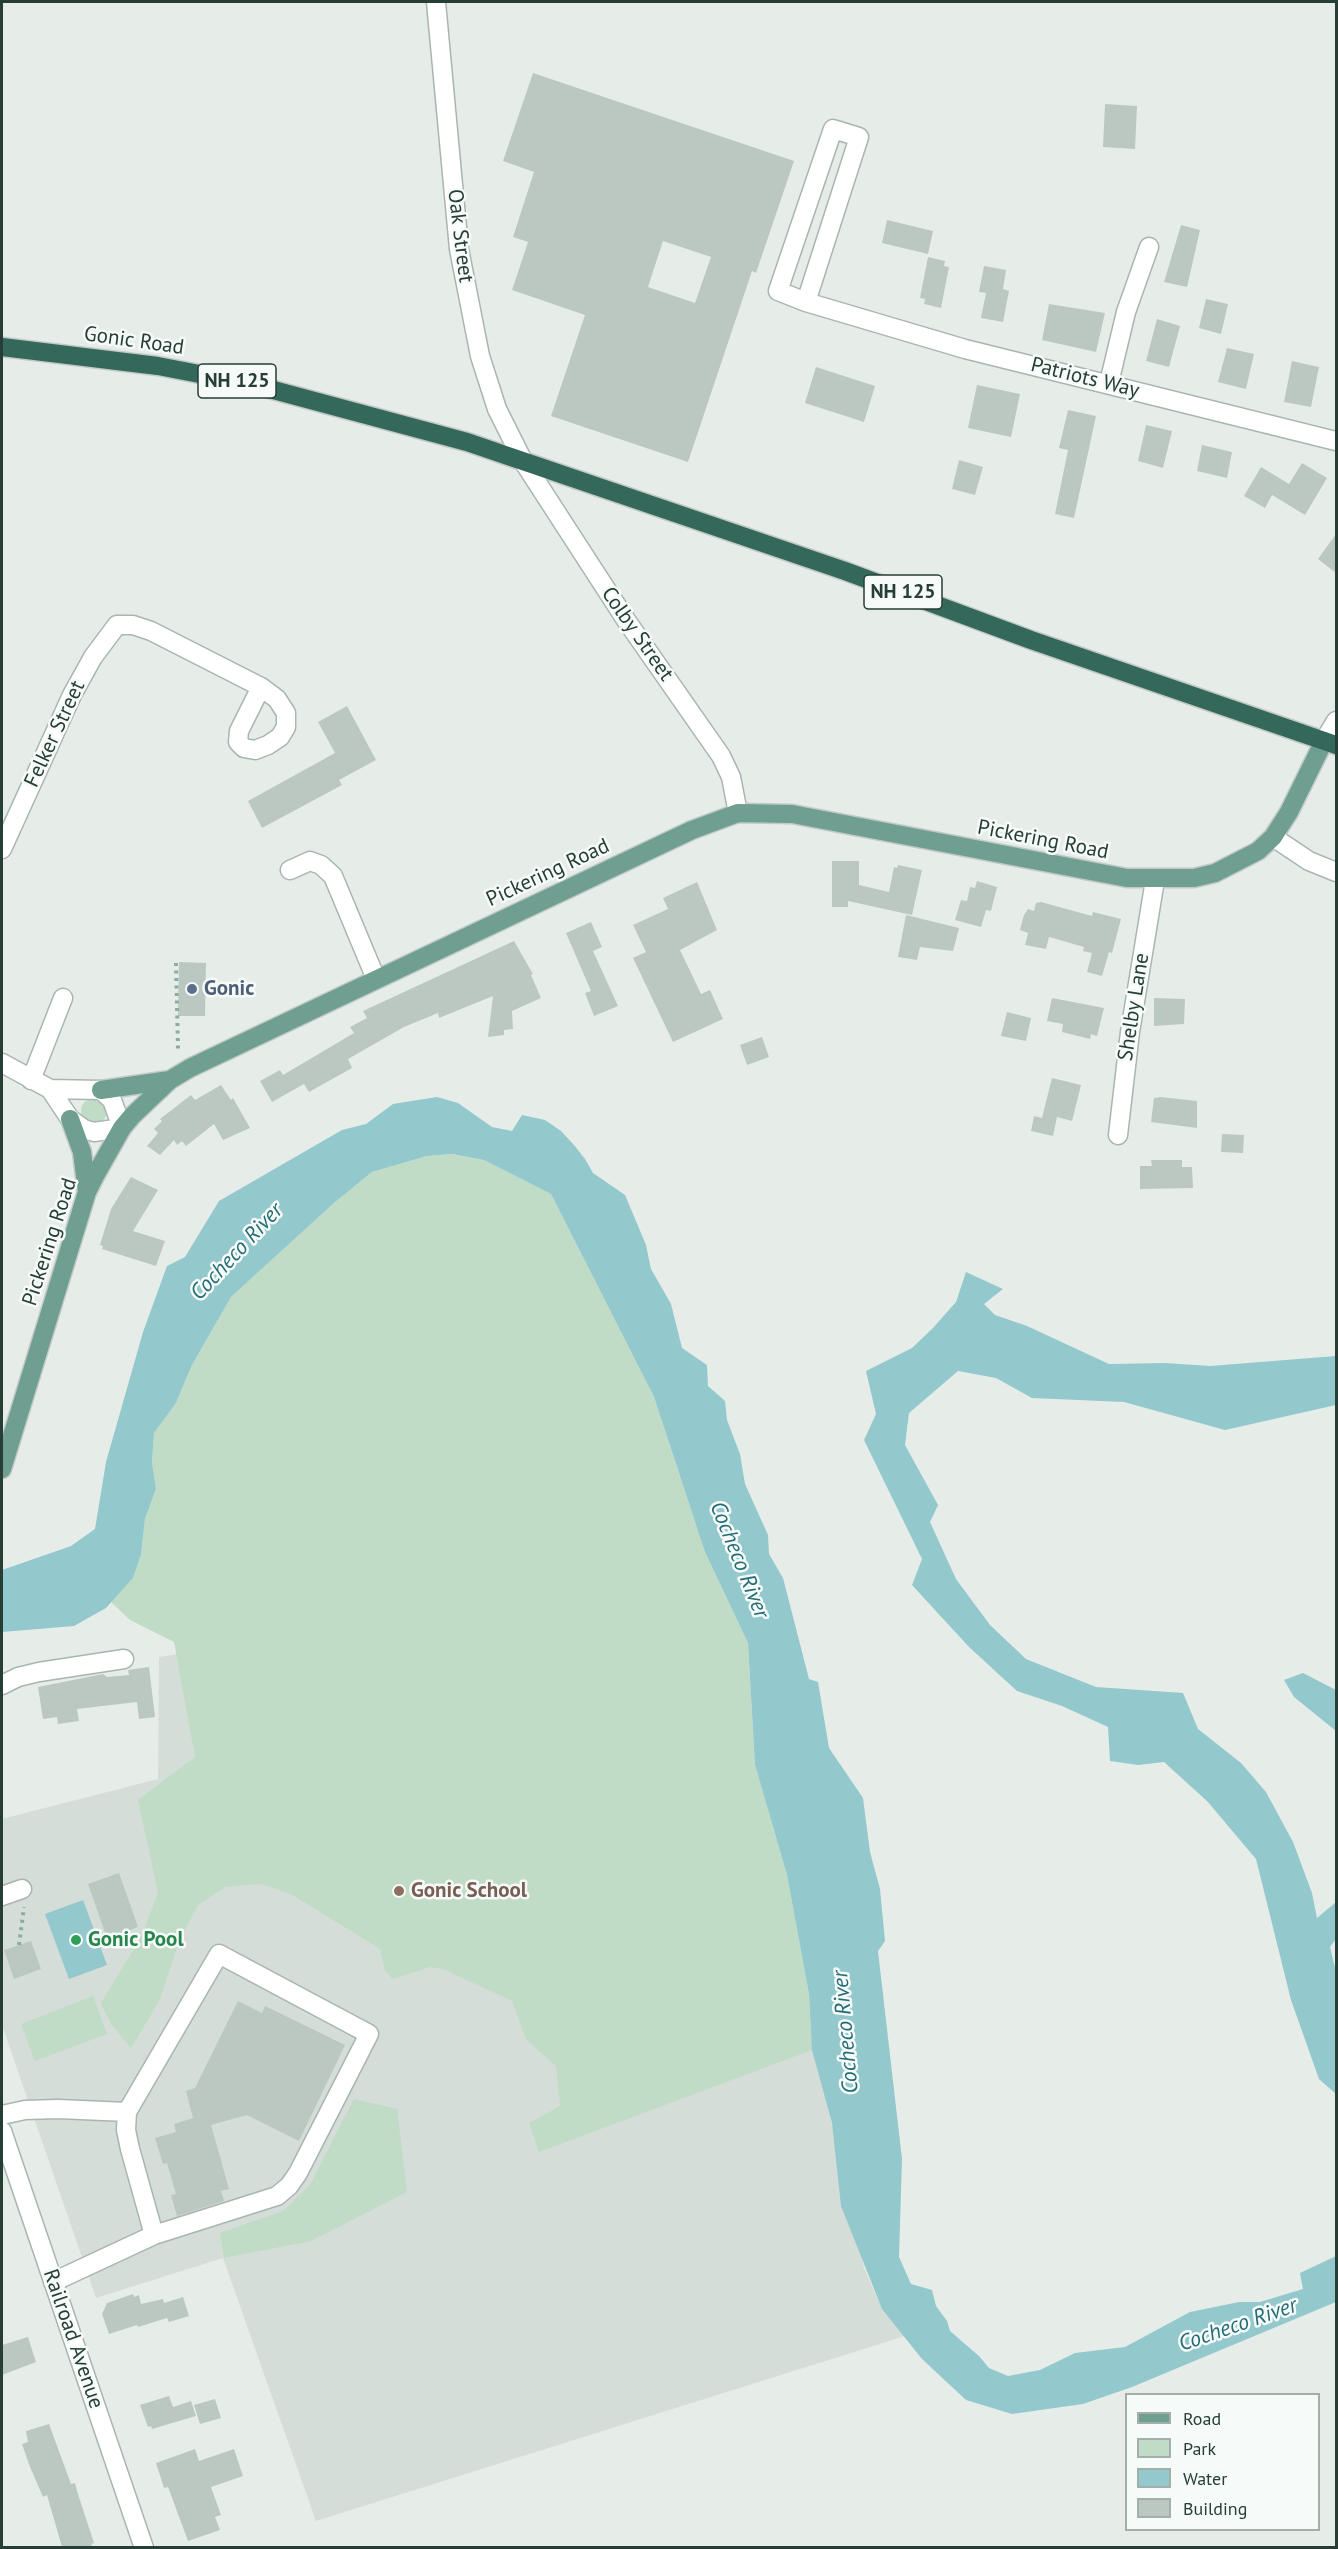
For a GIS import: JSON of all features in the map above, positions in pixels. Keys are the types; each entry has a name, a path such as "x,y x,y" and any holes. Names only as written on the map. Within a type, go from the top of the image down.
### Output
{"highway":[{"name":"Gonic Road","path":"2,347 158,366 251,384 467,442 523,461"},
{"name":"NH 125","path":"523,461 1330,743"}],"main road":[{"name":"Pickering Road","path":"2,1469 8,1428 87,1192 122,1128 170,1080 217,1054 692,830 738,813 803,816 1083,871 1155,880 1194,878 1215,873 1258,851 1273,837 1330,743"},
{"path":"100,1090 126,1084 170,1080"},
{"path":"70,1119 82,1152 87,1192"}],"street":[{"name":"Oak Street","path":"436,2 459,249 470,309 497,409 523,461"},
{"name":"Patriots Way","path":"806,302 859,137 833,129 778,291 806,302 965,349 1336,441"},
{"path":"1108,383 1126,312 1149,247"},
{"name":"Colby Street","path":"523,461 626,620 721,756 731,777 738,813"},
{"name":"Felker Street","path":"4,836 72,695 93,657 117,625 133,625 151,631 261,687"},
{"path":"1330,743 1336,721"},
{"path":"1273,837 1309,861 1336,872"},
{"path":"290,870 310,861 321,865 333,876 376,980"},
{"name":"Shelby Lane","path":"1118,1135 1128,1043 1155,880"},
{"path":"31,1080 63,998"},
{"path":"2,1063 50,1089 100,1090 112,1100 122,1128 94,1132 70,1119 50,1089"},
{"path":"2,1685 18,1677 39,1672 124,1659"},
{"path":"2,1896 23,1896"},
{"path":"53,2282 154,2235 277,2196 289,2186 298,2173 369,2034 219,1954 127,2112 126,2130 129,2149 154,2235"},
{"path":"2,2115 25,2110 58,2109 127,2112"},
{"name":"Railroad Avenue","path":"2,2131 144,2547"}],"path":[{"path":"176,963 178,1049"},
{"path":"19,1945 23,1896"}],"shaded area":[{"name":"Gonic School","path":"696,1514 864,2268 878,2300 905,2336 316,2521 223,2258 96,2298 2,2025 2,1819 158,1779 159,1657 215,1648"}],"green space":[{"path":"94,1098 103,1102 107,1111 103,1120 94,1124 85,1120 81,1111 85,1102"},
{"path":"452,1154 484,1160 551,1194 654,1397 705,1552 748,1643 755,1765 787,1875 809,1994 812,2050 539,2152 529,2123 560,2106 556,2066 526,2039 512,2001 443,1969 430,1967 393,1979 385,1971 380,1949 291,1894 261,1884 225,1887 198,1905 180,1939 159,2001 131,2048 111,2024 101,2003 141,1937 158,1893 138,1800 195,1757 174,1642 130,1620 111,1602 133,1578 141,1555 145,1519 156,1489 152,1462 154,1433 176,1403 192,1365 231,1297 334,1203 372,1172 427,1156"},
{"path":"93,1996 107,2034 35,2061 21,2024"},
{"path":"354,2099 397,2109 407,2192 311,2241 224,2258 220,2233 283,2211 310,2185"}],"water":[{"name":"Cocheco River","path":"437,1097 458,1103 492,1127 512,1131 522,1115 545,1120 561,1131 574,1145 593,1173 625,1195 646,1245 651,1269 671,1304 682,1348 707,1365 708,1386 725,1401 727,1420 740,1454 745,1484 768,1535 769,1554 783,1578 809,1679 818,1682 829,1748 863,1798 870,1852 880,1889 885,1941 878,1951 902,2159 899,2257 911,2284 932,2290 936,2306 947,2321 950,2331 979,2356 989,2368 1008,2376 1040,2370 1075,2353 1125,2347 1190,2312 1239,2302 1260,2302 1303,2289 1300,2273 1336,2256 1336,2302 1132,2387 1083,2404 1012,2414 966,2400 922,2359 882,2309 841,2206 832,2123 812,2050 809,1994 787,1875 755,1765 748,1643 705,1552 654,1397 551,1194 484,1160 452,1154 427,1156 372,1172 334,1203 231,1297 192,1365 176,1403 154,1433 152,1462 156,1489 145,1519 141,1555 133,1578 106,1608 74,1626 2,1632 2,1570 71,1546 95,1529 106,1462 143,1332 167,1266 185,1257 219,1201 342,1130 366,1124 393,1104"},
{"path":"966,1272 1003,1289 984,1304 995,1315 1027,1326 1109,1364 1165,1363 1210,1366 1336,1356 1336,1405 1225,1430 1124,1402 1032,1398 996,1378 958,1371 909,1413 905,1445 938,1505 930,1522 956,1579 990,1625 1026,1659 1096,1687 1183,1693 1198,1729 1241,1763 1266,1792 1293,1842 1312,1893 1317,1918 1336,1902 1336,1939 1330,1947 1336,1972 1336,2094 1319,2079 1291,2000 1256,1859 1207,1801 1164,1762 1138,1765 1110,1761 1108,1727 1062,1706 1017,1691 969,1647 912,1585 922,1559 864,1440 876,1414 866,1371 912,1348 933,1328 956,1302"},
{"path":"1303,1673 1336,1690 1336,1731 1294,1697 1284,1680"},
{"name":"Gonic Pool","path":"83,1900 107,1965 69,1979 45,1914"}],"building":[{"path":"533,73 794,161 756,273 752,271 688,462 551,416 585,315 512,290 528,242 513,237 534,172 503,161","holes":["663,241 711,257 695,303 648,287"]},
{"path":"1105,104 1137,106 1135,149 1103,147"},
{"path":"887,220 933,231 928,254 882,243"},
{"path":"1181,225 1200,230 1187,287 1164,282"},
{"path":"928,257 945,261 944,266 949,267 941,308 924,304 925,299 920,298"},
{"path":"984,266 1006,270 1003,289 1009,291 1003,322 981,318 986,293 979,292"},
{"path":"1206,299 1228,304 1221,334 1199,328"},
{"path":"1049,304 1105,313 1096,352 1042,340"},
{"path":"1157,319 1180,326 1169,367 1146,361"},
{"path":"1227,348 1254,354 1246,389 1218,382"},
{"path":"1292,361 1319,367 1311,407 1284,402"},
{"path":"816,367 875,386 864,422 805,403"},
{"path":"977,385 1020,394 1011,437 968,428"},
{"path":"1068,410 1096,416 1074,518 1055,514 1068,450 1059,448"},
{"path":"1146,425 1172,431 1163,468 1138,461"},
{"path":"1202,445 1232,452 1227,478 1197,471"},
{"path":"959,460 983,467 975,495 952,489"},
{"path":"1302,463 1327,478 1305,515 1272,495 1265,508 1244,496 1261,467 1289,484"},
{"path":"1336,534 1336,573 1318,559"},
{"path":"347,706 376,760 339,780 342,785 262,828 248,801 335,753 318,722"},
{"path":"832,861 859,861 859,885 889,892 894,867 897,868 898,865 922,870 912,915 848,901 848,907 832,907"},
{"path":"977,881 997,887 991,911 986,910 981,927 955,920 961,900 967,901 970,887 975,888"},
{"path":"697,882 717,930 680,950 701,994 710,990 723,1019 673,1042 633,958 646,952 633,925 668,909 663,898"},
{"path":"1041,902 1092,916 1093,912 1121,919 1112,953 1109,952 1102,976 1087,972 1092,953 1083,951 1084,947 1049,937 1046,949 1025,945 1028,933 1020,930 1024,915 1028,909 1034,911 1036,903"},
{"path":"906,915 959,928 953,951 920,947 917,960 898,957"},
{"path":"591,922 602,947 593,951 618,1006 594,1016 585,993 591,991 566,933"},
{"path":"514,941 533,974 531,975 541,998 512,1011 513,1029 504,1030 504,1035 488,1037 493,996 439,1018 438,1013 404,1027 348,1059 352,1068 309,1092 304,1084 272,1102 260,1081 280,1070 283,1075 354,1033 350,1027 367,1018 363,1011"},
{"name":"Gonic","path":"179,962 206,963 205,1016 178,1016"},
{"path":"1052,998 1104,1008 1097,1036 1091,1034 1090,1039 1062,1032 1063,1024 1047,1021"},
{"path":"1154,998 1185,999 1184,1024 1154,1026"},
{"path":"1007,1012 1031,1018 1026,1041 1001,1036"},
{"path":"762,1037 769,1057 747,1065 740,1045"},
{"path":"1052,1078 1081,1085 1072,1121 1057,1117 1053,1136 1031,1131 1034,1116 1042,1118"},
{"path":"221,1085 231,1100 233,1098 250,1128 223,1140 214,1124 186,1146 182,1141 177,1145 174,1140 160,1155 147,1146 158,1133 154,1129 162,1121 160,1119 191,1095 195,1100"},
{"path":"1154,1098 1197,1101 1197,1128 1151,1122"},
{"path":"1222,1134 1244,1135 1243,1153 1221,1152"},
{"path":"1151,1160 1182,1160 1182,1167 1192,1167 1193,1188 1140,1189 1140,1166 1152,1166"},
{"path":"131,1177 158,1190 133,1231 165,1241 156,1266 102,1249 103,1246 100,1245 111,1209"},
{"path":"149,1667 155,1717 139,1719 137,1702 77,1709 79,1721 58,1724 57,1717 43,1719 38,1687 103,1674 107,1677 129,1675 128,1670"},
{"path":"119,1873 138,1927 107,1938 88,1884"},
{"path":"31,1941 41,1969 14,1979 4,1950"},
{"path":"238,2001 262,2013 265,2006 345,2045 299,2141 247,2115 211,2125 229,2189 221,2191 224,2201 177,2216 171,2195 176,2194 167,2163 163,2164 155,2138 176,2132 174,2124 193,2118 186,2091 195,2088"},
{"path":"133,2294 134,2297 139,2295 141,2304 163,2299 164,2303 183,2297 189,2316 169,2322 167,2318 109,2334 102,2314 107,2303"},
{"path":"28,2337 36,2362 2,2375 2,2345"},
{"path":"169,2396 173,2407 191,2401 196,2416 152,2429 151,2426 148,2427 140,2405"},
{"path":"215,2399 221,2418 200,2424 194,2405"},
{"path":"49,2424 71,2484 75,2483 94,2543 91,2544 93,2547 62,2547 47,2495 43,2497 30,2467 22,2444 28,2442 26,2431"},
{"path":"195,2449 199,2461 234,2449 243,2476 211,2487 221,2515 215,2517 220,2530 188,2541 168,2487 164,2488 156,2463"}],"place":[{"name":"Gonic","path":"192,989"},
{"name":"Gonic School","path":"399,1891"},
{"name":"Gonic Pool","path":"76,1940"}]}
